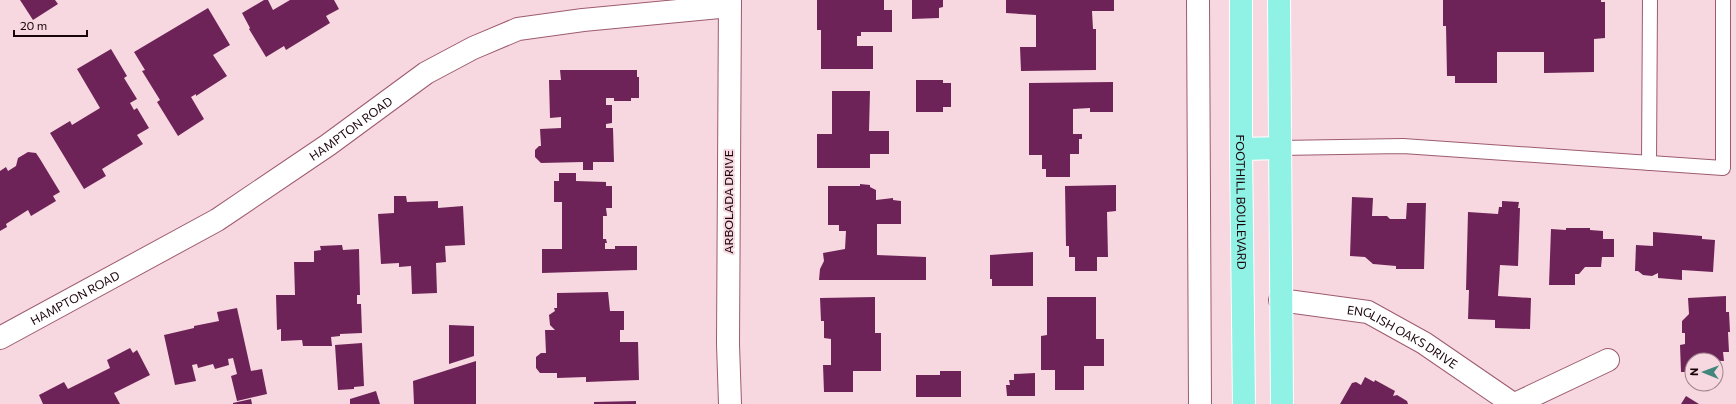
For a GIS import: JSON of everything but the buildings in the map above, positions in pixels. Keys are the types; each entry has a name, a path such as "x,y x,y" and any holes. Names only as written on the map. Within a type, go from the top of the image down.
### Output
{"main road":[{"name":"FOOTHILL BOULEVARD","path":"1241,0 1244,404"},
{"path":"1279,0 1280,300 1282,404"},
{"path":"1241,149 1279,148"}],"street":[{"path":"1198,0 1200,404"},
{"name":"HAMPTON ROAD","path":"0,338 217,220 328,145 426,73 473,48 525,28 730,3"},
{"name":"ARBOLADA DRIVE","path":"730,3 728,344 730,404"},
{"name":"ENGLISH OAKS DRIVE","path":"1280,300 1368,312 1424,342 1514,404 1608,360"}],"lane":[{"path":"1649,163 1650,0"},
{"path":"1279,148 1403,146 1723,168 1724,0"}]}
